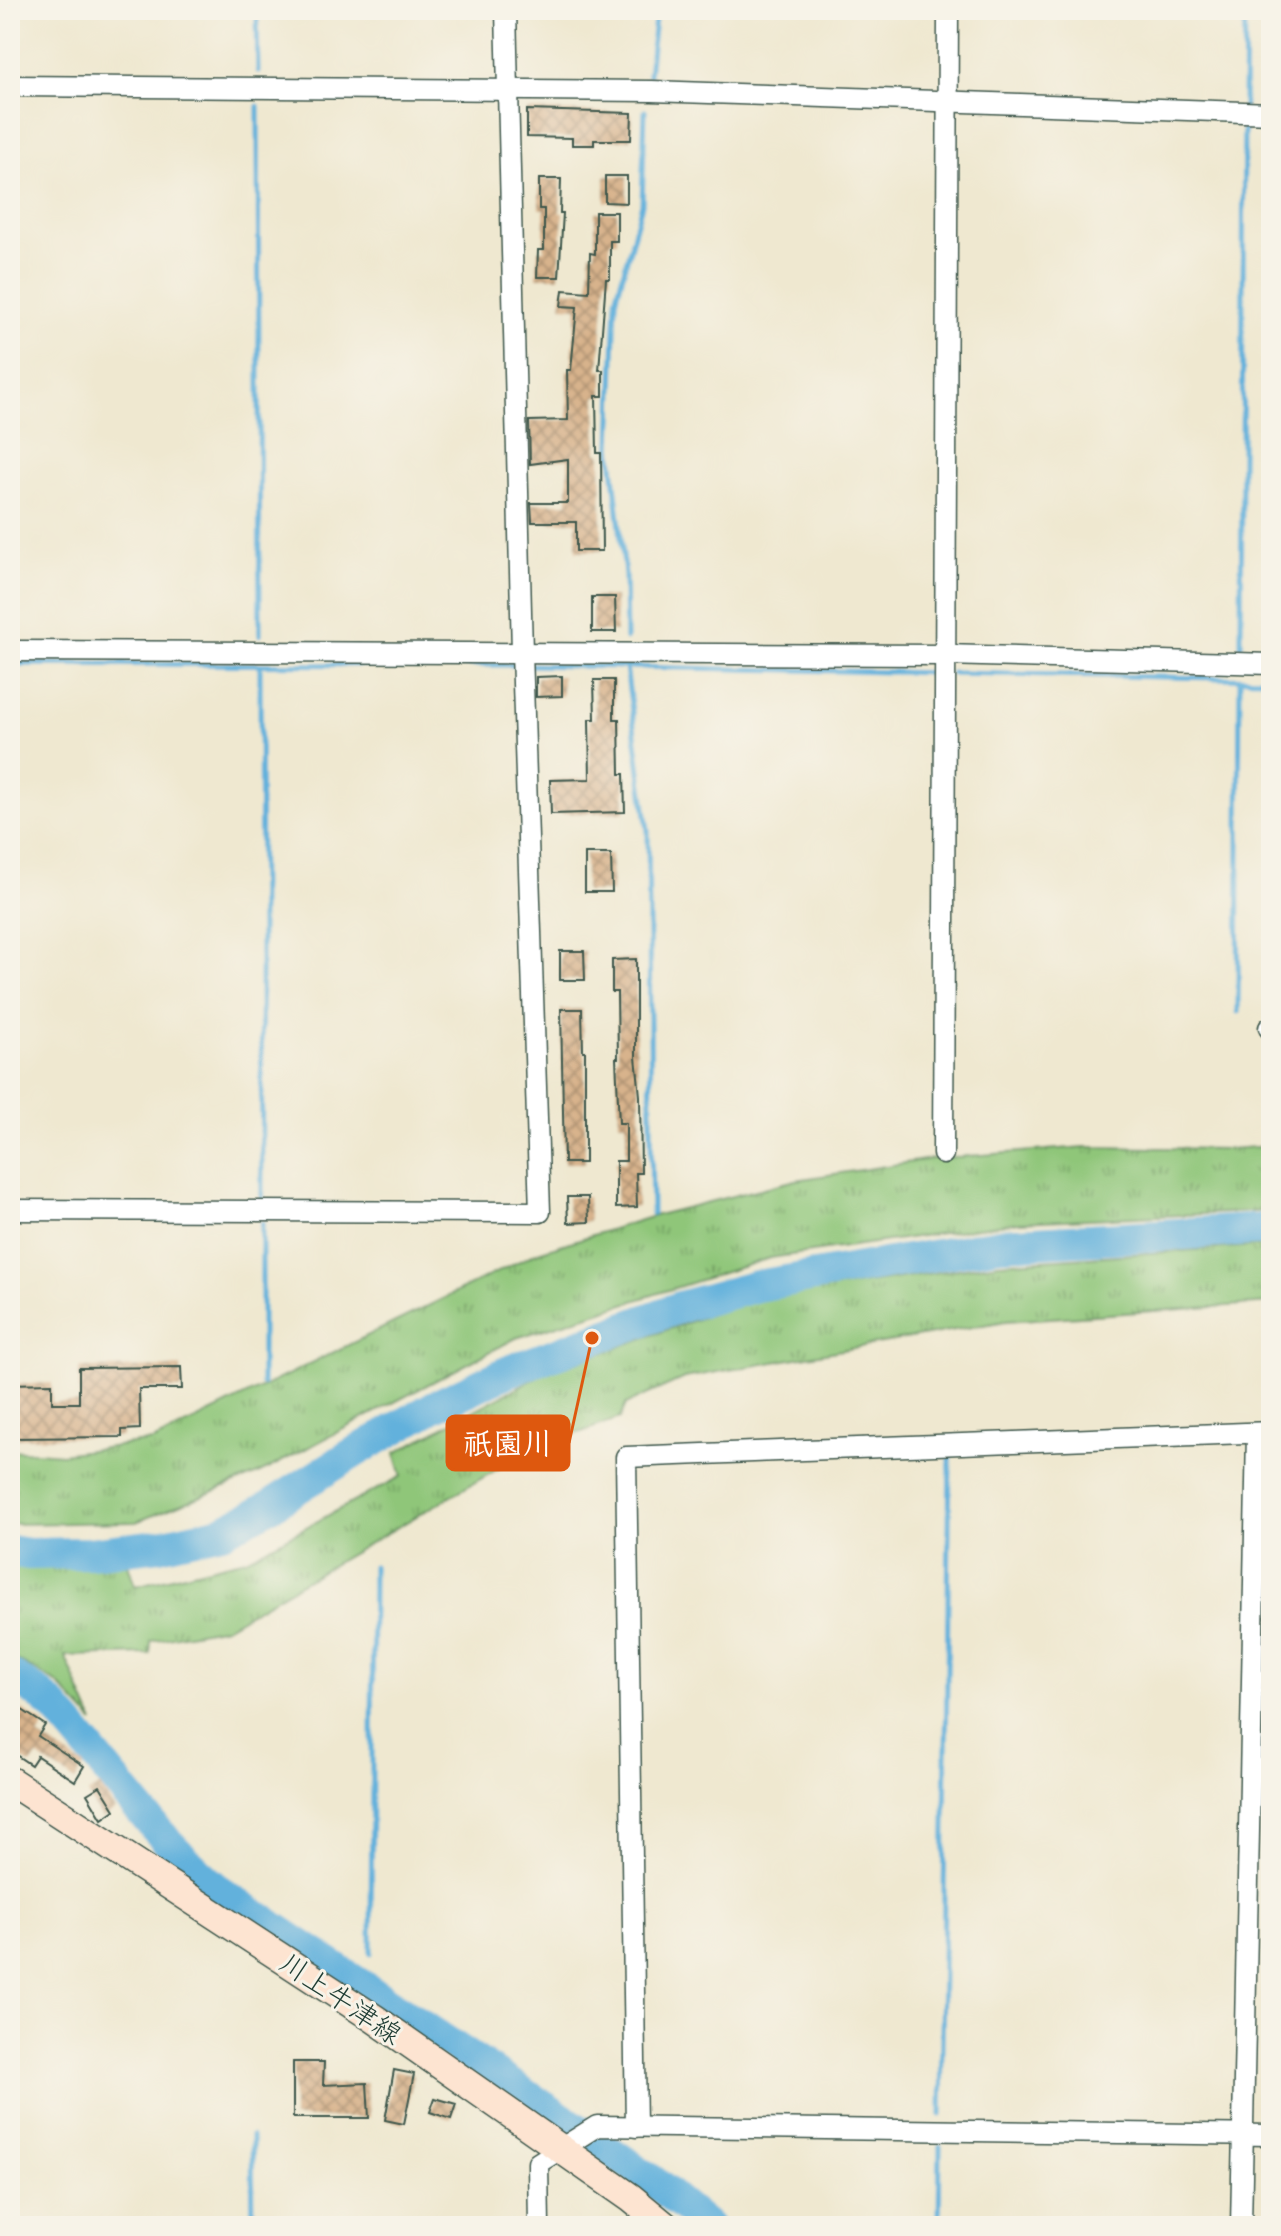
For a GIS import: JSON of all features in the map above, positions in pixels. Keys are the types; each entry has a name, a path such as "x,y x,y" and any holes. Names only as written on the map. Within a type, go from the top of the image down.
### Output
{"main road":[{"name":"川上牛津線","path":"10,1781 375,2019 631,2198 665,2226"}],"street":[{"path":"10,1210 540,1212 522,662 506,10"},
{"path":"943,1154 948,10"},
{"path":"10,86 652,91 1271,113"},
{"path":"10,651 522,662 945,655 1271,664"},
{"path":"636,2127 626,1457 1264,1432 1241,2226"},
{"path":"539,2226 538,2163 597,2126 1271,2135"}],"green space":[{"path":"1271,1146 1271,1211 1019,1222 770,1258 516,1338 258,1474 136,1522 10,1524 10,1450 62,1454 153,1441 538,1252 657,1215 796,1180 931,1159 1085,1147 1228,1149"},
{"path":"1271,1245 1271,1303 1006,1321 684,1378 626,1404 620,1418 529,1451 225,1627 151,1641 150,1654 65,1656 94,1723 58,1684 10,1656 10,1565 128,1564 135,1586 246,1559 402,1476 395,1453 542,1374 748,1301 999,1263"}],"building":[{"path":"527,110 632,113 631,140 594,140 594,145 572,145 572,138 527,137"},
{"path":"605,176 627,176 627,203 605,202"},
{"path":"539,179 561,179 560,213 563,213 559,277 537,277 538,250 544,250 544,209 539,209"},
{"path":"595,212 617,212 617,241 610,241 610,279 606,279 599,370 603,370 603,396 596,396 597,453 601,453 602,551 576,551 576,522 532,522 531,503 568,503 568,459 530,464 529,421 568,420 567,370 571,370 577,307 561,306 563,290 589,292 590,253 595,254"},
{"path":"592,597 615,597 616,632 592,632"},
{"path":"562,676 562,696 536,697 536,677"},
{"path":"594,680 614,680 614,719 619,719 620,774 624,774 625,812 551,814 550,780 590,779 589,719 595,719"},
{"path":"585,854 611,854 612,892 585,892"},
{"path":"560,951 584,951 585,980 560,980"},
{"path":"636,959 641,1173 636,1173 637,1207 616,1208 616,1161 626,1161 626,1123 619,1123 617,992 612,992 612,960"},
{"path":"561,1009 582,1009 585,1163 564,1163"},
{"path":"567,1197 588,1197 589,1222 568,1223"},
{"path":"181,1367 182,1389 139,1389 140,1429 122,1430 122,1437 10,1438 10,1384 52,1383 52,1403 79,1403 79,1368"},
{"path":"10,1702 45,1725 38,1736 84,1766 75,1781 37,1756 31,1765 10,1751"},
{"path":"100,1786 115,1810 102,1819 87,1794"},
{"path":"293,2062 324,2062 323,2085 367,2083 369,2118 293,2118"},
{"path":"394,2070 414,2074 404,2124 385,2120"},
{"path":"435,2098 456,2104 451,2119 430,2112"}],"waterway":[{"path":"257,10 258,71"},
{"path":"649,75 656,10"},
{"path":"1244,108 1245,10"},
{"path":"258,106 260,635"},
{"path":"626,639 625,574 611,447 616,300 642,204 645,111"},
{"path":"1241,645 1244,118"},
{"path":"10,664 518,665"},
{"path":"260,665 262,1200"},
{"path":"528,665 942,673"},
{"path":"626,667 648,831 652,1214"},
{"path":"952,673 1271,679"},
{"path":"1238,1012 1240,678"},
{"path":"262,1223 262,1384"},
{"path":"10,1551 28,1554 90,1553 160,1545 222,1531 260,1512 433,1407 509,1371 680,1307 757,1286 1000,1244 1271,1229"},
{"path":"941,2115 950,1458"},
{"path":"371,1953 373,1566"},
{"path":"10,1675 54,1707 154,1827 221,1892 569,2123 653,2181 707,2226"},
{"path":"252,2136 253,2226"},
{"path":"939,2226 940,2147"}],"place":[{"name":"祇園川","path":"592,1338"}]}
